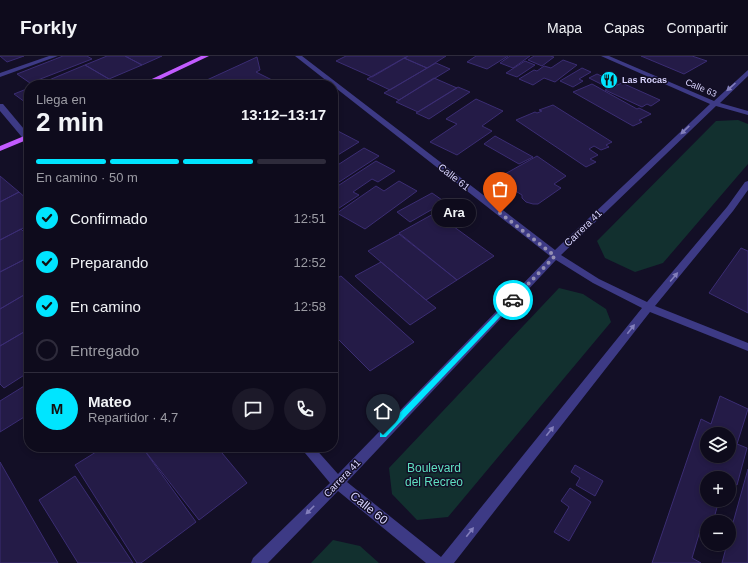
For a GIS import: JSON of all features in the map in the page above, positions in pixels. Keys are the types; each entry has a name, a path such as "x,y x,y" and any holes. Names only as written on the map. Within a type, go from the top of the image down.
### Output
{"main road":[{"path":"153,80 206,56"},
{"path":"0,149 24,140"}],"street":[{"path":"0,75 56,56"},
{"name":"Calle 61","path":"298,56 329,80"},
{"name":"Calle 63","path":"604,56 714,103 748,113"},
{"name":"Carrera 41","path":"258,563 338,483 555,256 748,72"},
{"name":"Calle 61","path":"338,87 555,256 596,281 649,307 748,347"},
{"path":"0,106 24,133"},
{"path":"446,563 649,307 730,209 748,184"},
{"name":"Calle 60","path":"310,452 338,483 437,563"}],"green space":[{"path":"738,120 748,124 748,164 663,263 635,272 605,258 597,241 716,121"},
{"name":"Boulevard del Recreo","path":"559,288 583,294 606,309 611,322 448,517 417,520 392,494 389,468"},
{"path":"333,540 360,546 379,563 311,563"}],"building":[{"path":"0,56 24,56 7,62"},
{"path":"63,56 87,56 92,59 38,80 26,80 17,74"},
{"path":"107,56 125,56 142,65 109,79 85,65"},
{"path":"125,56 162,56 142,65"},
{"path":"346,56 408,56 372,77 336,61"},
{"path":"408,56 446,56 427,68 404,58"},
{"path":"476,56 508,56 487,69 467,62"},
{"path":"510,56 530,56 513,68 500,63"},
{"path":"534,56 554,57 542,66 528,60"},
{"path":"641,56 692,56 707,61 684,74"},
{"path":"257,57 260,70 256,72 272,80 207,80"},
{"path":"404,58 427,68 390,90 367,79"},
{"path":"563,60 577,65 555,82 544,78 533,85 519,79 534,70 537,71 544,66 551,68"},
{"path":"525,61 535,65 517,77 506,73"},
{"path":"436,63 450,69 399,100 384,93"},
{"path":"85,65 109,79 107,80 49,80"},
{"path":"582,68 591,72 579,79 583,81 573,87 560,81"},
{"path":"597,74 618,81 607,87 589,78"},
{"path":"434,78 457,88 418,112 396,102"},
{"path":"622,83 660,100 651,106 647,104 642,107 605,90 615,84 617,85"},
{"path":"592,84 637,109 639,108 651,114 639,120 642,122 633,126 573,92"},
{"path":"458,87 470,92 429,119 416,113"},
{"path":"24,90 24,101 14,94"},
{"path":"476,99 503,111 482,126 492,131 457,155 430,142 457,124 446,119"},
{"path":"553,105 612,142 606,145 609,147 601,150 594,146 589,149 598,155 590,159 596,162 586,167 516,120 535,112 537,113 542,111 539,110"},
{"path":"338,131 359,142 338,155"},
{"path":"495,136 533,157 519,164 484,144"},
{"path":"364,148 379,156 338,183 338,165"},
{"path":"537,156 566,176 554,184 561,188 538,204 533,204 526,202 522,198 522,195 496,179"},
{"path":"376,161 395,171 378,182 372,179 353,192 359,195 338,209 338,186"},
{"path":"0,176 19,192 0,202"},
{"path":"399,181 417,191 365,229 338,214 376,186 384,191"},
{"path":"19,192 24,196 24,228 0,240 0,202"},
{"path":"432,193 445,202 410,222 397,212"},
{"path":"435,213 494,256 457,280 399,233"},
{"path":"21,229 24,232 24,260 0,272 0,240"},
{"path":"399,234 457,280 426,300 368,251"},
{"path":"741,248 748,251 748,313 709,293"},
{"path":"24,260 24,295 0,309 0,272"},
{"path":"381,262 436,308 410,325 355,276"},
{"path":"341,276 414,342 370,371 338,339 338,278"},
{"path":"24,295 24,332 0,346 0,309"},
{"path":"24,332 24,375 4,388 0,384 0,346"},
{"path":"24,386 24,417 0,432 0,401"},
{"path":"720,396 748,409 737,444 747,448 737,485 736,471 700,471 700,507 717,507 715,515 700,515 700,531 692,558 701,563 652,563 701,419 711,424"},
{"path":"96,452 146,452 196,522 141,563 137,563 75,465"},
{"path":"146,452 221,452 247,483 199,520"},
{"path":"0,462 24,504 58,563 0,563"},
{"path":"575,465 603,481 595,496 576,485 580,478 571,472"},
{"path":"748,469 748,563 722,563 725,551 736,551 735,515"},
{"path":"75,476 133,563 78,563 39,500"},
{"path":"570,488 591,502 569,541 554,532 569,507 561,501"}],"way so far":[{"path":"500,213 555,256 513,300"}],"place":[{"name":"Las Rocas","path":"609,80"},
{"name":"Ara","path":"500,213"}],"route":[{"path":"383,435 513,300"}]}
